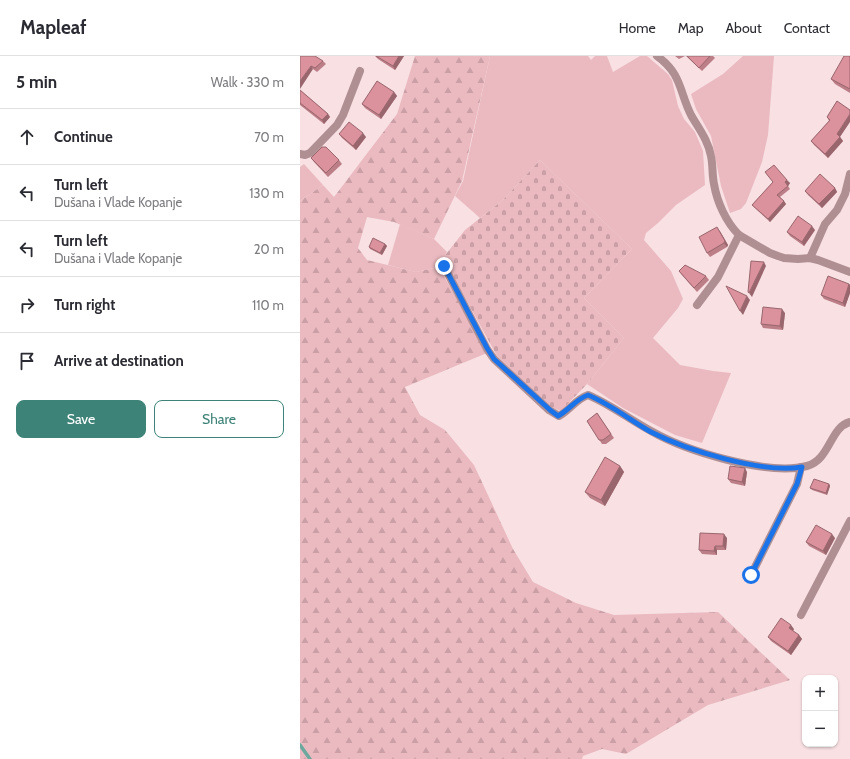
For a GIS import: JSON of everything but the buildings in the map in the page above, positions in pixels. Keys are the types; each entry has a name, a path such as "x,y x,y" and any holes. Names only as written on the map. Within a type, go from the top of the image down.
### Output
{"street":[{"path":"656,56 669,66 674,73 692,115 703,134 711,156 714,185 732,228 739,235 778,256 798,259 810,258 850,272"},
{"path":"300,154 304,155 310,152 337,125 343,115 360,71"},
{"path":"810,258 825,224 836,210 845,194 850,174"},
{"path":"697,305 718,277 739,235"},
{"path":"444,266 494,359 558,416 564,413 580,398 588,395 680,446 752,465 779,469 808,466 823,455 835,434 842,426 850,422"},
{"path":"751,575 797,484 802,467"},
{"path":"801,615 850,521"}],"green space":[{"path":"415,56 490,56 462,181 434,239 394,222 367,217 358,248 367,260 416,272 439,267 487,353 405,387 420,415 445,430 474,465 513,549 533,582 576,603 614,615 718,612 790,680 708,705 626,754 602,749 583,756 582,759 300,759 300,201 323,185 334,197 397,114"},
{"path":"490,56 588,56 591,60 595,56 607,56 613,72 640,56 647,56 668,74 672,80 678,106 684,119 695,132 703,151 705,185 676,205 646,233 644,240 671,271 683,299 678,308 653,338 680,365 731,373 702,443 675,435 623,408 587,384 624,338 584,298 632,249 540,160 503,200 480,218 455,196 463,181"},
{"path":"743,56 774,56 768,135 762,162 746,203 741,209 730,213 721,186 711,136 696,109 691,94 723,74"},
{"path":"540,160 632,249 584,298 624,338 587,384 561,411 551,407 497,356 443,258 465,230 503,200"},
{"path":"304,164 323,185 300,201 300,167"},
{"path":"400,224 434,239 447,252 439,267 416,272 388,265"}],"waterway":[{"path":"300,745 310,759"}],"route":[{"path":"444,266 494,359 558,416 564,413 580,398 588,395 680,446 752,465 779,469 802,467 797,484 751,575"}]}
